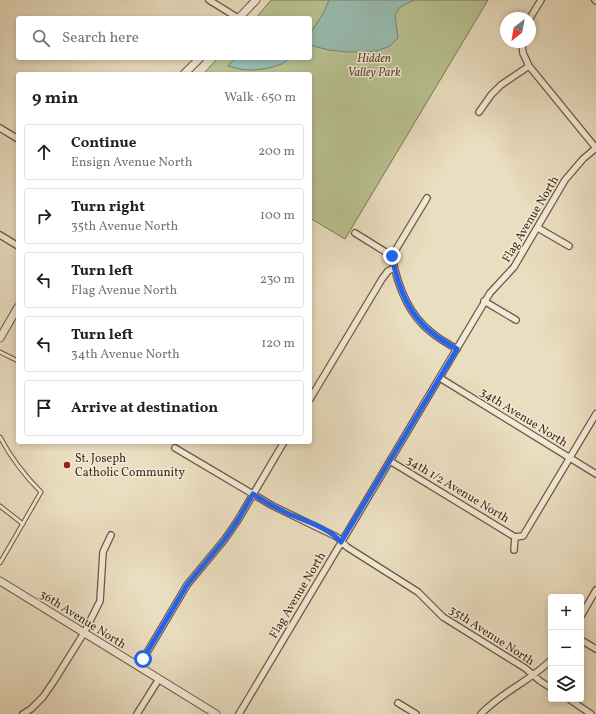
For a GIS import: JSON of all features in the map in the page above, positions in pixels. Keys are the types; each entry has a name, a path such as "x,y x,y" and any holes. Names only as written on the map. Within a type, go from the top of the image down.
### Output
{"street":[{"path":"209,0 235,16"},
{"path":"240,16 256,0"},
{"path":"534,12 541,0"},
{"path":"523,48 523,53 529,66 596,148"},
{"path":"186,72 198,60"},
{"path":"479,112 491,95 501,85 529,66"},
{"path":"0,128 16,138"},
{"name":"Flag Avenue North","path":"239,714 440,378 484,301 514,268 569,175 583,159 596,148"},
{"path":"427,198 392,256 394,268 401,290 418,319 430,332 457,349"},
{"path":"538,228 569,246"},
{"path":"355,233 392,256"},
{"path":"0,235 16,245"},
{"path":"312,396 382,280 388,271 394,268"},
{"path":"484,301 516,320"},
{"path":"0,338 16,310"},
{"name":"34th Avenue North","path":"440,378 596,474"},
{"path":"514,550 515,537 523,536 596,414"},
{"path":"139,666 187,585 225,539 238,520 283,444"},
{"name":"35th Avenue North","path":"175,448 273,506 318,526 337,537 347,547 418,592 443,616 525,668 548,686"},
{"name":"34th 1/2 Avenue North","path":"390,461 515,537"},
{"path":"24,714 43,697 84,633 100,601 103,552 112,535"},
{"name":"36th Avenue North","path":"0,581 216,714"},
{"path":"584,611 596,590"},
{"path":"584,642 596,649"},
{"path":"481,714 500,696 534,676 548,663"},
{"path":"137,714 159,679"},
{"path":"573,702 591,714"},
{"path":"398,703 416,714"}],"lane":[{"path":"0,352 16,360"},
{"path":"0,437 16,465 41,492 0,563"},
{"path":"0,506 23,524"}],"green space":[{"name":"Hidden Valley Park","path":"271,0 488,0 345,239 312,219 312,72 205,72 216,60 312,60 312,16 258,16"}],"water":[{"path":"329,0 414,0 400,7 395,15 398,38 390,46 377,51 347,52 313,46 312,31 324,12"},
{"path":"233,60 287,60 276,66 264,69 248,70 228,66"}],"place":[{"name":"St. Joseph Catholic Community","path":"67,465"}],"route":[{"path":"143,659 187,585 225,539 253,494 273,506 318,526 337,537 341,542 457,349 430,332 418,319 401,290 392,256"}]}
